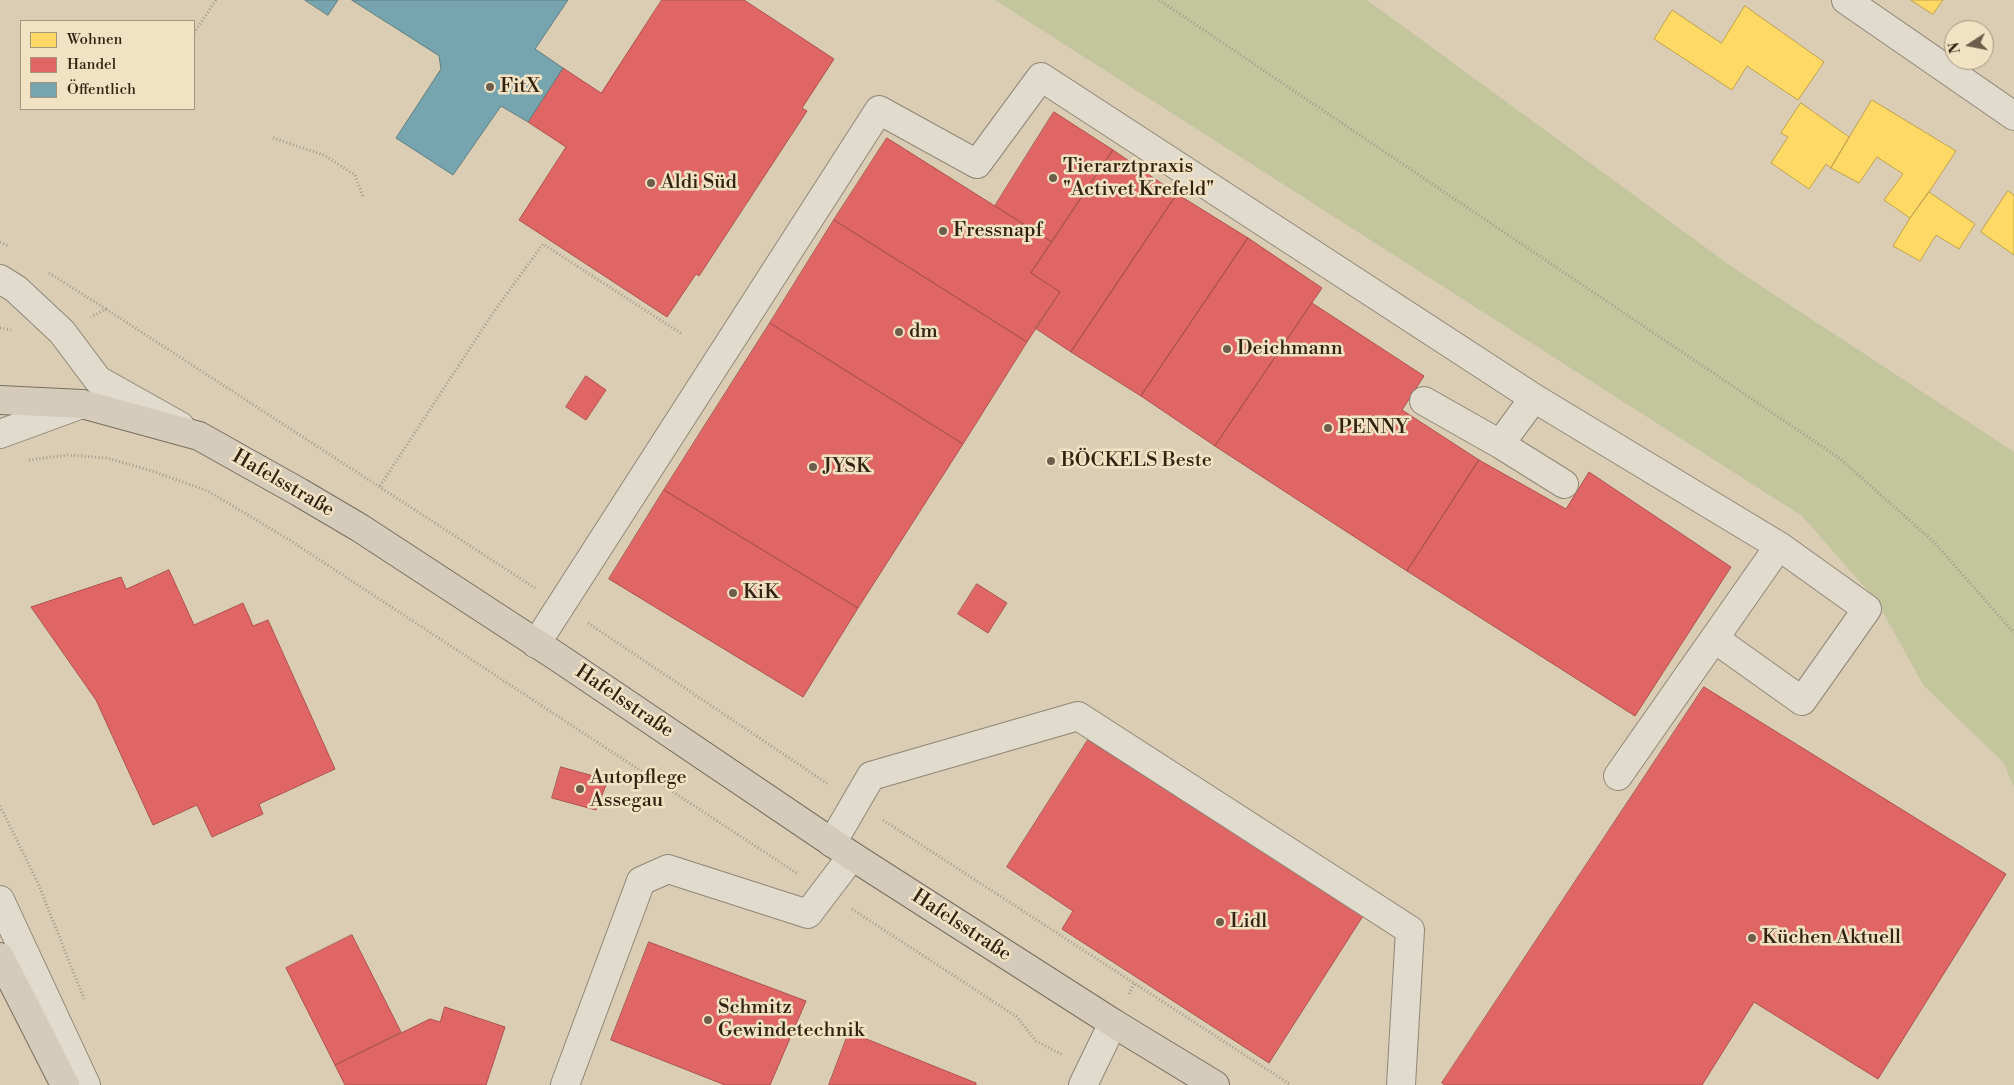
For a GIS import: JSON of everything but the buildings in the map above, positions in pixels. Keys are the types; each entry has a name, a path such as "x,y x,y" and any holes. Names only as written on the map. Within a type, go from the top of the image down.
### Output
{"main road":[{"name":"Hafelsstraße","path":"0,400 82,404 198,436 360,528 842,849 1113,1023 1216,1085"},
{"path":"0,958 65,1085"}],"street":[{"path":"1846,0 2014,116"},
{"path":"536,644 879,110 977,164 1041,77 1534,398 1779,546 1867,609 1802,701 1715,639"},
{"path":"0,279 16,289 62,332 98,380 198,436"},
{"path":"1500,444 1534,398"},
{"path":"1424,400 1564,484"},
{"path":"0,434 82,404"},
{"path":"1618,776 1779,546"},
{"path":"565,1085 641,881 668,869 808,914 825,891 842,849 855,802 871,776 1078,716 1410,930 1401,1085"},
{"path":"0,900 86,1085"},
{"path":"1087,1077 1113,1023"}],"path":[{"path":"195,32 216,0"},
{"path":"1159,0 1838,457 1934,542 2014,633"},
{"path":"273,138 324,155 355,175 362,197"},
{"path":"380,486 493,313 543,244 682,334"},
{"path":"642,308 645,303"},
{"path":"106,309 561,605 855,802 1291,1085"},
{"path":"22,461 68,455 107,458 152,471 208,491 290,541 1017,1017 1036,1041 1087,1077"},
{"path":"0,806 38,884 86,1002"}],"green space":[{"path":"995,0 1367,0 1735,269 2014,452 2014,787 2003,762 1924,686 1876,600 1802,516"}],"place":[{"name":"FitX","path":"490,87"},
{"name":"Tierarztpraxis \"Activet Krefeld\"","path":"1053,178"},
{"name":"Aldi Süd","path":"651,183"},
{"name":"Fressnapf","path":"943,231"},
{"name":"dm","path":"899,332"},
{"name":"Deichmann","path":"1227,349"},
{"name":"PENNY","path":"1328,428"},
{"name":"BÖCKELS Beste","path":"1051,461"},
{"name":"JYSK","path":"813,467"},
{"name":"KiK","path":"733,593"},
{"name":"Autopflege Assegau","path":"580,789"},
{"name":"Lidl","path":"1220,922"},
{"name":"Küchen Aktuell","path":"1752,938"},
{"name":"Schmitz Gewindetechnik","path":"708,1020"}]}
